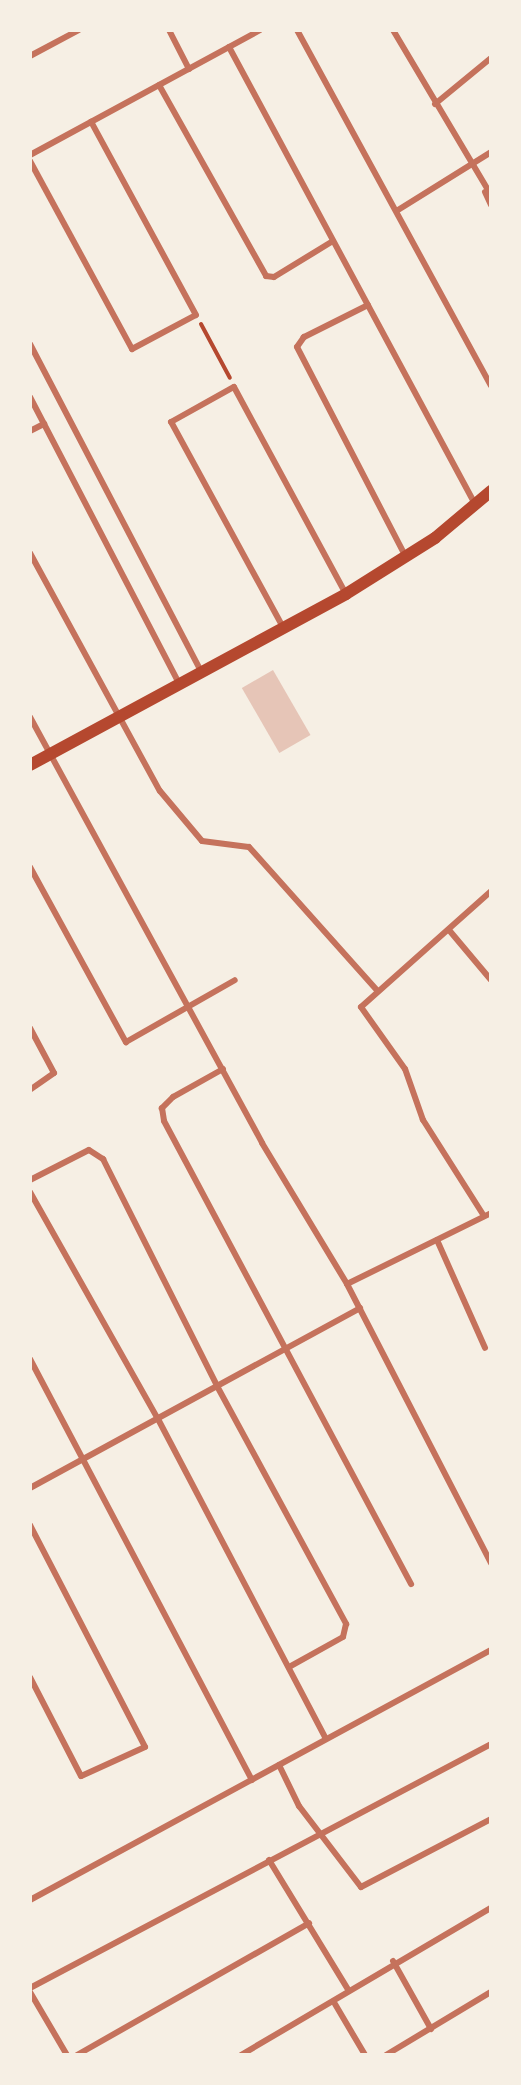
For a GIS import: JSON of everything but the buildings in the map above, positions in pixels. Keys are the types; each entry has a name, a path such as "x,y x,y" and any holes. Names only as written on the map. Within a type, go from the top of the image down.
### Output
{"main road":[{"path":"30,765 203,674 346,594 406,557 491,491"}],"street":[{"path":"30,56 79,30"},
{"path":"169,30 189,69"},
{"path":"30,155 260,30"},
{"path":"297,30 398,210 491,386"},
{"path":"396,31 491,205"},
{"path":"229,47 475,504"},
{"path":"435,104 491,58"},
{"path":"159,85 266,276 274,277 333,241"},
{"path":"30,161 132,349 196,315 91,122"},
{"path":"398,210 472,168 491,153"},
{"path":"483,188 491,195"},
{"path":"368,305 303,337 297,348 406,557"},
{"path":"30,344 203,674"},
{"path":"284,629 171,422 234,387 346,594"},
{"path":"30,398 181,685"},
{"path":"30,431 44,424"},
{"path":"30,552 145,770 202,841 249,847 377,990"},
{"path":"30,717 223,1069 347,1284 491,1563"},
{"path":"30,867 120,1037 136,1040 235,980"},
{"path":"347,1284 488,1215 423,1120 405,1069 363,1014 363,1003 491,891"},
{"path":"449,930 491,980"},
{"path":"30,1028 52,1077 30,1090"},
{"path":"223,1069 173,1097 162,1108 164,1121 411,1584"},
{"path":"30,1180 89,1150 98,1152 217,1386 346,1624 343,1638 288,1667"},
{"path":"30,1192 158,1419 326,1739"},
{"path":"437,1240 485,1347"},
{"path":"30,1488 360,1308"},
{"path":"30,1359 252,1780"},
{"path":"30,1525 146,1745 81,1776 30,1677"},
{"path":"30,1900 491,1650"},
{"path":"67,2055 30,1990 321,1830 491,1744"},
{"path":"279,1765 299,1806 321,1830 361,1887 491,1819"},
{"path":"269,1860 349,1991"},
{"path":"241,2055 335,2004 349,1991 393,1961 491,1908"},
{"path":"77,2055 309,1923"},
{"path":"393,1961 431,2029"},
{"path":"386,2055 491,1992"},
{"path":"335,2004 365,2055"}],"path":[{"path":"196,315 234,387"}]}
